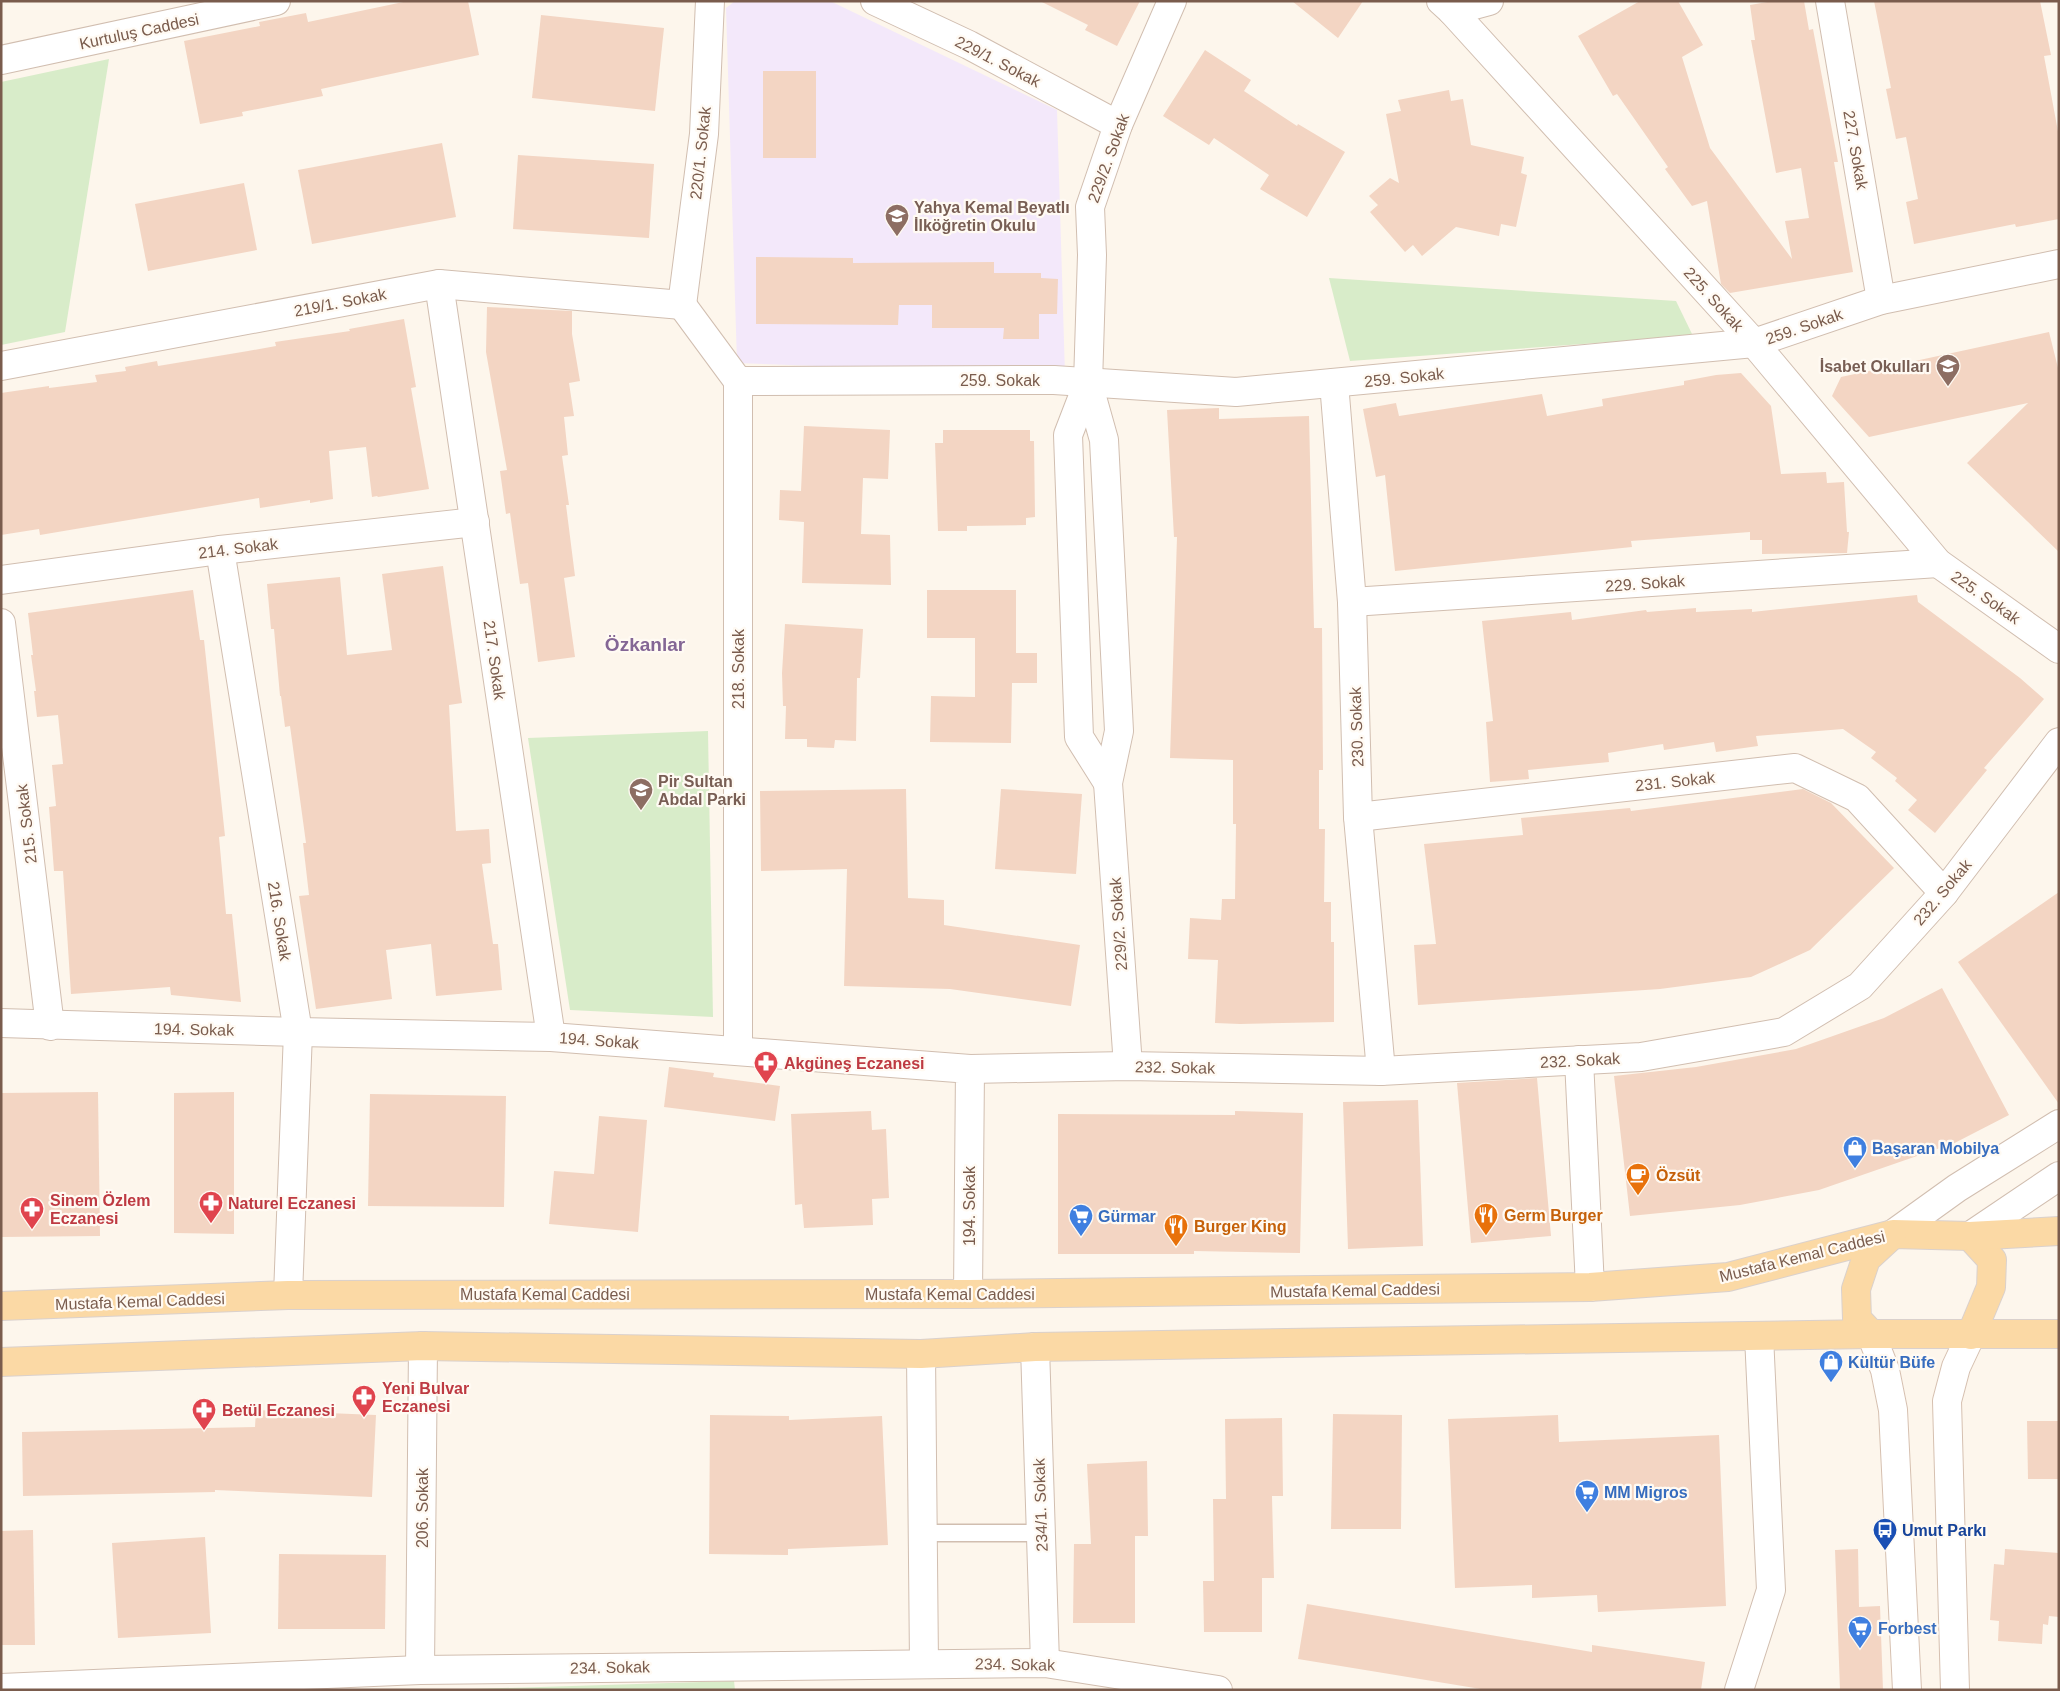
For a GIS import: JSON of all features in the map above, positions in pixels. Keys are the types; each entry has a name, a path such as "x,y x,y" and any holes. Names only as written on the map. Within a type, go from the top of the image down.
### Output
{"main road":[{"path":"1871,1334 1857,1319 1856,1289 1866,1259 1893,1234 1970,1236 2059,1231"},
{"name":"Mustafa Kemal Caddesi","path":"1,1306 288,1295 968,1294 1590,1287 1728,1277 1893,1234"},
{"path":"1970,1236 1992,1260 1991,1287 1971,1335"},
{"path":"1,1362 423,1346 920,1354 1035,1347 1871,1334 2059,1334"}],"street":[{"name":"Kurtuluş Caddesi","path":"1,60 276,1"},
{"name":"220/1. Sokak","path":"682,305 704,134 710,1"},
{"name":"229/1. Sokak","path":"875,1 969,46 1118,125"},
{"name":"229/2. Sokak","path":"1088,383 1092,255 1090,207 1118,125 1172,1"},
{"path":"1446,6 1489,1"},
{"name":"227. Sokak","path":"1830,1 1881,300"},
{"name":"225. Sokak","path":"1446,6 1754,343 1938,563 2059,649"},
{"name":"259. Sokak","path":"738,381 1054,380 1236,392 1754,343 1881,300 2059,264"},
{"name":"219/1. Sokak","path":"1,366 439,284 682,305"},
{"name":"217. Sokak","path":"439,284 551,1037"},
{"path":"682,305 738,381"},
{"name":"218. Sokak","path":"738,381 738,1050"},
{"path":"1088,383 1068,435 1079,737 1108,783"},
{"path":"1088,383 1104,440 1119,731 1108,783"},
{"name":"230. Sokak","path":"1334,383 1352,602 1358,817 1381,1070"},
{"name":"214. Sokak","path":"1,580 220,550 475,522"},
{"name":"216. Sokak","path":"220,550 298,1032 288,1295"},
{"name":"229. Sokak","path":"1352,602 1938,563"},
{"name":"215. Sokak","path":"3,640 50,1026"},
{"name":"232. Sokak","path":"970,1068 1128,1066 1381,1070 1641,1057 1784,1032 1860,986 1944,893 2059,742"},
{"name":"231. Sokak","path":"1358,817 1795,768 1857,798 1944,893"},
{"name":"229/2. Sokak","path":"1108,783 1128,1066"},
{"name":"194. Sokak","path":"1,1024 551,1037 970,1068 968,1294"},
{"path":"1579,1060 1590,1287"},
{"path":"1893,1234 1956,1188 2059,1124"},
{"path":"1970,1236 2059,1176"},
{"path":"1871,1334 1885,1370 1893,1410 1907,1690"},
{"path":"1955,1690 1948,1401 1956,1367 1971,1335"},
{"path":"1739,1690 1771,1590 1759,1336"},
{"name":"206. Sokak","path":"420,1670 423,1346"},
{"name":"234/1. Sokak","path":"1035,1347 1046,1662"},
{"path":"920,1354 924,1664"},
{"name":"234. Sokak","path":"1,1688 420,1670 1046,1662 1218,1690"}],"lane":[{"path":"922,1533 1041,1533"}],"shaded area":[{"name":"Yahya Kemal Beyatlı İlköğretin Okulu","path":"735,1 830,1 1057,110 1065,375 737,363 726,8"}],"green space":[{"path":"109,59 65,332 1,345 1,82"},
{"path":"1329,278 1676,301 1693,336 1350,361"},
{"path":"708,731 713,1017 570,1010 528,738"},
{"path":"734,1681 735,1690 439,1690"}],"building":[{"path":"408,1 468,1 479,55 321,89 323,96 242,112 243,116 200,124 184,41 260,26 259,22 306,13 308,22"},
{"path":"1040,1 1140,1 1117,46 1085,30 1088,25"},
{"path":"1292,1 1363,1 1338,38"},
{"path":"1640,1 1678,1 1703,45 1682,57 1710,148 1792,259 1785,221 1809,218 1801,168 1776,173 1751,40 1755,40 1750,5 1773,1 1804,1 1809,30 1813,29 1838,162 1834,162 1853,272 1730,293 1721,284 1707,201 1692,206 1665,169 1668,167 1617,94 1613,96 1578,36"},
{"path":"1874,1 2040,1 2051,55 2044,56 2059,137 2059,219 2016,227 2015,224 1914,244 1906,202 1918,199 1906,137 1896,139 1886,89 1891,88"},
{"path":"541,15 664,28 655,111 532,98"},
{"path":"1205,50 1251,80 1244,91 1297,126 1298,124 1345,152 1307,217 1260,189 1269,175 1214,138 1209,145 1163,116"},
{"path":"763,71 816,71 816,158 763,158"},
{"path":"1449,90 1451,101 1463,99 1471,145 1524,157 1521,173 1527,175 1516,227 1501,224 1499,236 1456,227 1422,256 1413,245 1405,252 1370,212 1378,205 1369,196 1390,178 1399,183 1386,114 1401,111 1398,100"},
{"path":"442,143 456,217 312,244 298,170"},
{"path":"518,155 654,164 649,238 513,229"},
{"path":"244,183 257,250 148,271 135,204"},
{"path":"756,257 853,258 853,263 994,262 994,273 1041,273 1041,278 1058,279 1057,314 1039,314 1039,339 1003,339 1004,328 932,328 932,305 899,305 898,325 756,324"},
{"path":"487,307 572,311 572,334 580,381 569,383 574,416 564,417 568,455 562,456 569,505 566,505 575,576 564,578 575,657 538,662 528,583 520,584 510,513 506,514 500,471 507,470 486,352"},
{"path":"404,319 416,387 411,388 429,489 372,497 366,447 329,451 333,499 310,503 310,500 260,508 259,498 40,535 39,529 1,535 1,393 97,382 95,375 126,371 125,367 157,361 158,366 248,351 276,346 275,342 350,331 349,329"},
{"name":"İsabet Okulları","path":"2049,332 2059,372 2059,552 1967,463 2028,403 1869,437 1832,396 1841,377"},
{"path":"1741,373 1771,406 1781,474 1826,472 1827,483 1844,482 1847,532 1849,532 1847,553 1762,554 1762,540 1750,540 1750,532 1631,541 1632,547 1395,571 1385,475 1376,477 1363,409 1396,403 1399,416 1542,394 1547,416 1603,406 1602,399 1684,385 1684,381 1716,375"},
{"path":"1219,408 1219,419 1309,416 1314,628 1322,628 1323,770 1319,770 1319,829 1325,829 1324,902 1331,902 1331,942 1334,942 1334,1022 1215,1023 1218,960 1188,959 1190,918 1221,920 1222,899 1235,899 1236,824 1233,824 1233,760 1170,758 1177,537 1174,537 1167,410"},
{"path":"804,426 890,430 888,479 863,478 861,534 890,535 891,585 802,583 804,522 779,520 780,490 801,491"},
{"path":"943,430 1030,430 1030,441 1034,441 1035,517 1026,518 1026,525 967,526 967,531 938,531 935,443 943,443"},
{"path":"443,566 462,703 449,705 456,831 489,829 491,863 482,864 493,944 498,944 502,990 436,996 431,944 386,950 392,999 316,1009 299,896 309,895 303,843 306,843 290,726 285,727 280,696 274,629 271,629 267,584 340,577 347,655 392,650 382,574"},
{"path":"193,590 200,640 204,640 225,836 219,837 226,914 232,914 241,1002 171,995 170,987 71,994 63,871 54,871 49,807 56,806 52,765 63,764 58,715 37,717 28,613"},
{"path":"927,590 1016,590 1016,653 1037,653 1037,683 1012,683 1011,743 930,742 931,696 975,697 975,638 927,638"},
{"path":"1917,595 1918,602 2020,678 2044,699 1984,768 1987,770 1935,833 1908,810 1917,800 1895,781 1897,778 1871,758 1876,752 1843,729 1756,736 1758,746 1716,752 1714,742 1664,750 1663,744 1608,753 1609,762 1528,770 1529,779 1490,782 1486,722 1493,721 1482,621 1571,612 1572,620 1646,610 1647,612 1696,608 1696,612 1752,609 1752,612"},
{"path":"785,624 863,629 860,678 857,678 856,741 835,740 834,748 807,747 807,739 785,739 786,706 783,706 782,673"},
{"path":"906,789 908,898 944,900 944,925 1080,945 1071,1006 950,989 844,986 847,869 761,871 760,791"},
{"path":"1001,789 1082,794 1076,874 995,869"},
{"path":"1803,789 1831,803 1894,868 1810,950 1751,977 1660,989 1418,1005 1414,945 1436,944 1424,844 1523,835 1521,818 1630,808 1631,811"},
{"path":"2059,892 2059,1104 1958,962"},
{"path":"1942,988 2009,1115 1941,1150 1940,1148 1819,1190 1740,1205 1630,1216 1614,1076 1696,1067 1796,1049 1884,1018"},
{"path":"669,1067 714,1073 713,1077 780,1086 775,1121 664,1107"},
{"path":"1537,1078 1551,1236 1471,1243 1457,1083"},
{"path":"98,1092 100,1236 1,1237 1,1093"},
{"path":"234,1092 234,1234 174,1233 174,1093"},
{"path":"370,1094 506,1096 504,1207 368,1206"},
{"path":"1418,1100 1423,1246 1348,1249 1343,1102"},
{"path":"871,1111 872,1130 886,1129 889,1198 872,1199 873,1225 804,1228 802,1204 795,1205 791,1114"},
{"path":"1235,1111 1303,1113 1300,1253 1194,1251 1194,1254 1058,1254 1058,1114 1235,1115"},
{"path":"599,1116 647,1120 638,1232 549,1224 554,1171 594,1174"},
{"path":"256,1410 376,1415 372,1497 215,1490 215,1492 23,1496 22,1432 255,1427"},
{"path":"1333,1414 1402,1415 1401,1529 1331,1529"},
{"path":"710,1415 789,1416 789,1420 882,1416 888,1545 788,1549 788,1555 709,1554"},
{"name":"MM Migros","path":"1558,1415 1559,1442 1719,1435 1726,1606 1598,1612 1597,1595 1532,1598 1532,1585 1455,1588 1448,1419"},
{"path":"1282,1418 1283,1496 1272,1496 1274,1578 1262,1578 1262,1632 1204,1632 1203,1581 1214,1581 1213,1499 1226,1499 1225,1419"},
{"path":"2027,1421 2059,1421 2059,1479 2028,1479"},
{"path":"1147,1461 1148,1536 1135,1536 1135,1623 1073,1623 1074,1544 1091,1544 1087,1464"},
{"path":"33,1530 35,1645 1,1645 1,1531"},
{"path":"205,1537 211,1633 118,1638 112,1543"},
{"name":"Forbest","path":"1858,1549 1859,1607 1880,1606 1883,1690 1840,1690 1835,1550"},
{"path":"2005,1549 2059,1553 2059,1617 2049,1616 2048,1625 2043,1624 2042,1644 1998,1641 1999,1621 1990,1620 1994,1564 2004,1565"},
{"path":"279,1554 386,1555 385,1629 278,1629"},
{"path":"1307,1604 1592,1652 1592,1645 1705,1662 1701,1690 1487,1690 1298,1659"}],"place":[{"name":"Yahya Kemal Beyatlı İlköğretin Okulu","path":"897,237"},
{"name":"İsabet Okulları","path":"1948,387"},
{"name":"Pir Sultan Abdal Parki","path":"641,811"},
{"name":"Akgüneş Eczanesi","path":"766,1084"},
{"name":"Başaran Mobilya","path":"1855,1169"},
{"name":"Özsüt","path":"1638,1196"},
{"name":"Naturel Eczanesi","path":"211,1224"},
{"name":"Sinem Özlem Eczanesi","path":"32,1230"},
{"name":"Germ Burger","path":"1486,1236"},
{"name":"Gürmar","path":"1081,1237"},
{"name":"Burger King","path":"1176,1247"},
{"name":"Kültür Büfe","path":"1831,1383"},
{"name":"Yeni Bulvar Eczanesi","path":"364,1418"},
{"name":"Betül Eczanesi","path":"204,1431"},
{"name":"MM Migros","path":"1587,1513"},
{"name":"Umut Parkı","path":"1885,1551"},
{"name":"Forbest","path":"1860,1649"}],"district":[{"name":"Özkanlar","path":"645,644"}]}
